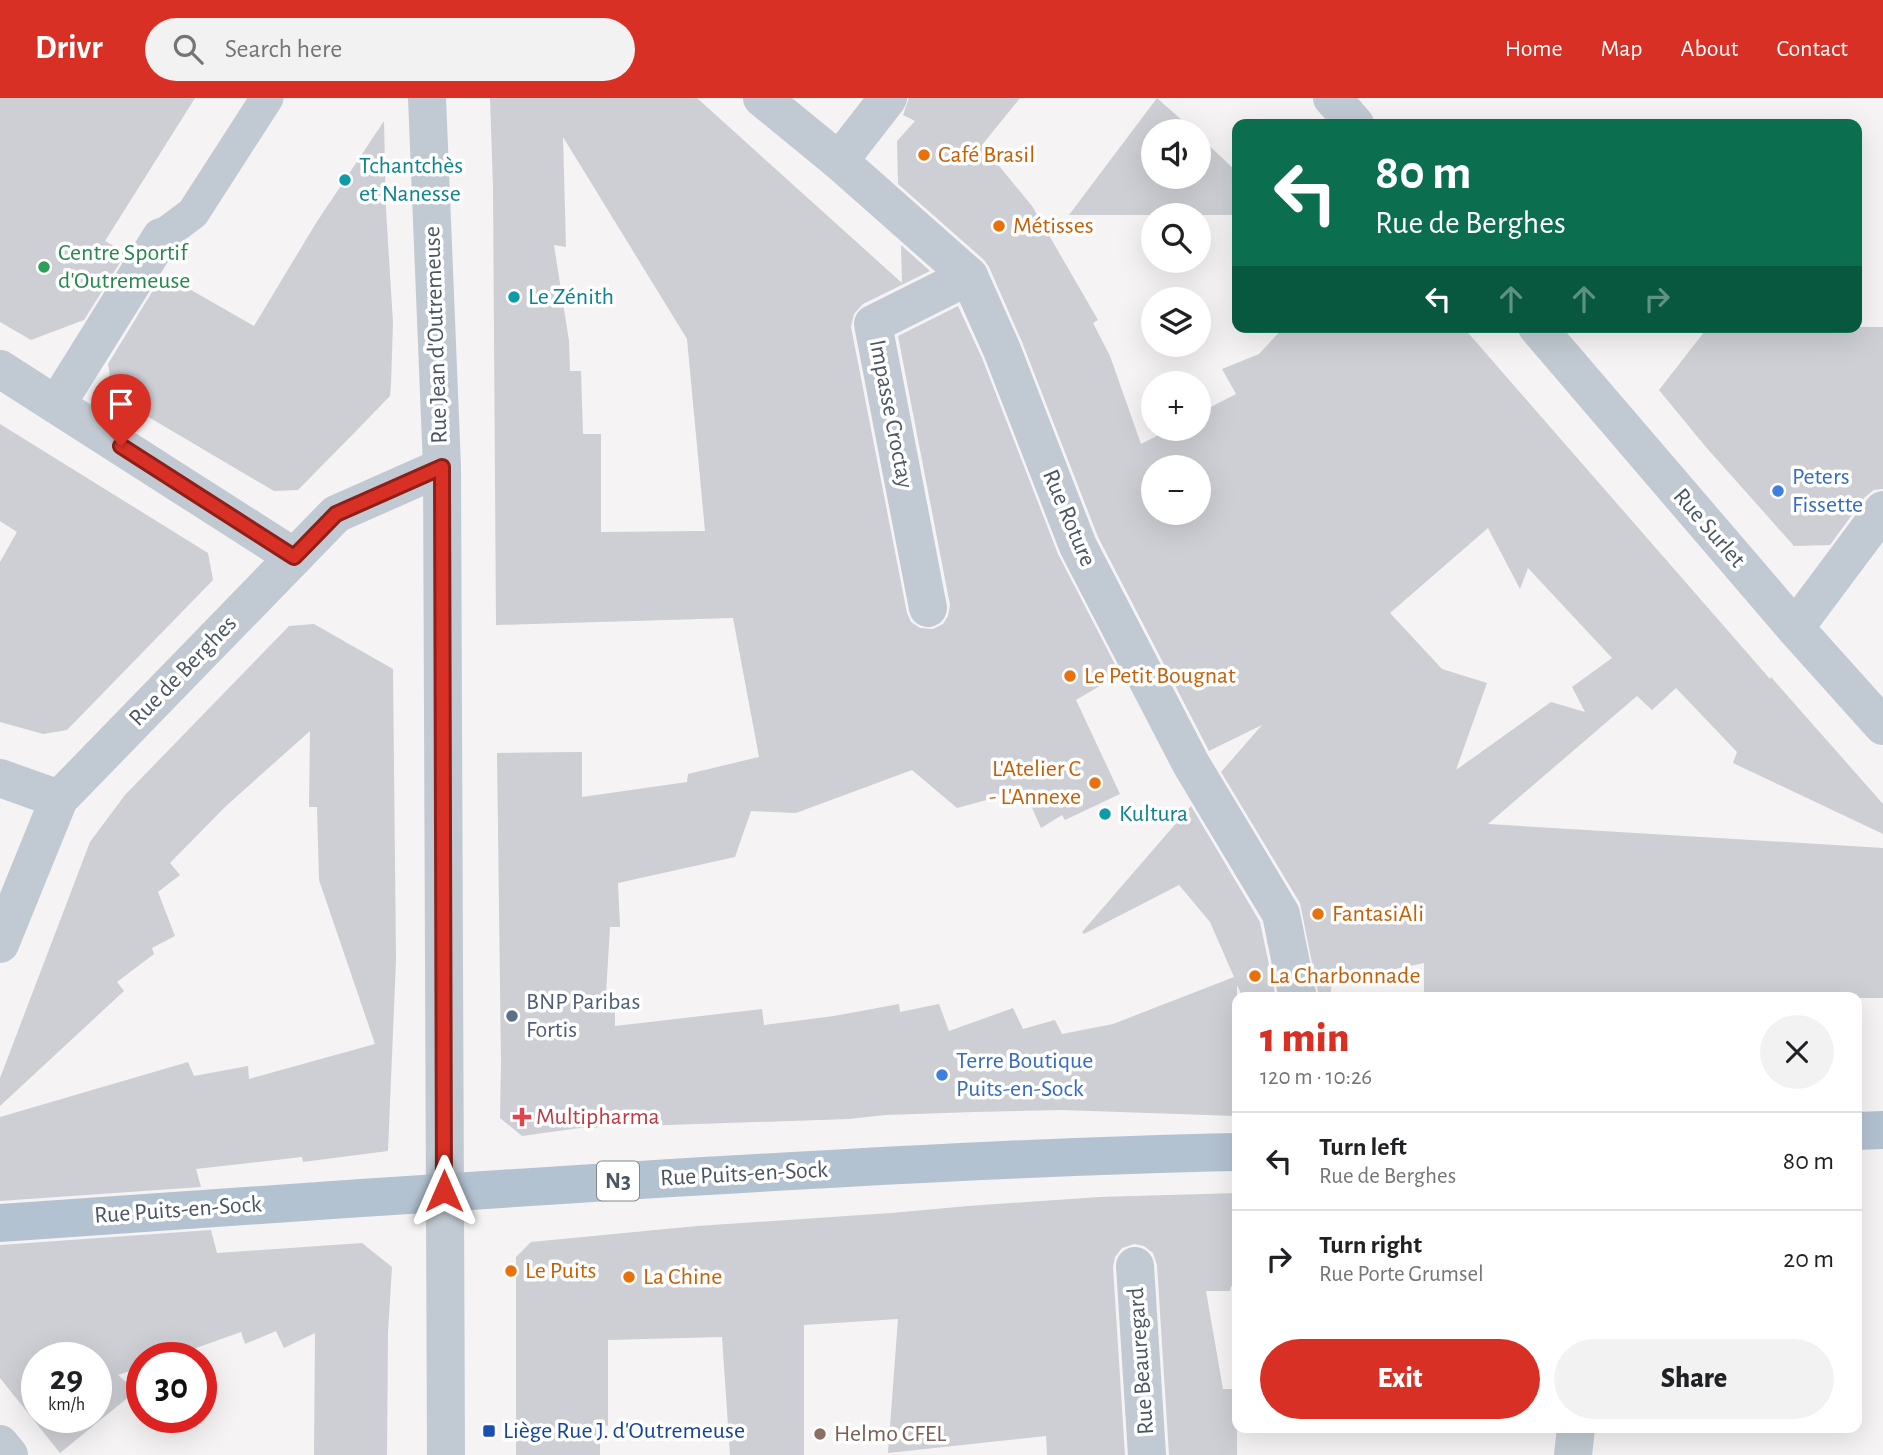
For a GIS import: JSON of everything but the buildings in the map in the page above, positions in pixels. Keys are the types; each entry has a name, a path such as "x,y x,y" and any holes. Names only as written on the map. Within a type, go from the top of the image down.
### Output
{"main road":[{"path":"1862,1131 1883,1130"},
{"name":"Rue Puits-en-Sock","path":"0,1223 444,1191 862,1167 1126,1154 1232,1152"}],"street":[{"name":"Rue Jean d'Outremeuse","path":"426,98 442,467 446,1455"},
{"name":"Rue Roture","path":"762,98 839,161 969,276 1002,350 1078,546 1191,764 1281,914 1297,992"},
{"path":"839,161 888,98"},
{"path":"1332,98 1351,119"},
{"path":"57,404 161,237"},
{"name":"Impasse Croctay","path":"928,608 873,324 969,276"},
{"name":"Rue Surlet","path":"1542,333 1795,628 1883,726"},
{"path":"0,369 294,557"},
{"name":"Rue de Berghes","path":"0,944 59,799 336,514 442,467"},
{"path":"1795,628 1883,510"},
{"path":"0,778 59,799"},
{"name":"Rue Beauregard","path":"1135,1266 1147,1455"},
{"path":"1573,1455 1575,1433"},
{"path":"0,1444 9,1455"}],"lane":[{"path":"161,237 192,213 267,98"}],"place":[{"name":"Café Brasil","path":"924,155"},
{"name":"Tchantchès et Nanesse","path":"345,180"},
{"name":"Métisses","path":"999,226"},
{"name":"Centre Sportif d'Outremeuse","path":"44,267"},
{"name":"Le Zénith","path":"514,297"},
{"name":"Peters Fissette","path":"1778,491"},
{"name":"Le Petit Bougnat","path":"1070,676"},
{"name":"L'Atelier C - L'Annexe","path":"1095,783"},
{"name":"Kultura","path":"1105,814"},
{"name":"FantasiAli","path":"1318,914"},
{"name":"La Charbonnade","path":"1255,976"},
{"name":"BNP Paribas Fortis","path":"512,1016"},
{"name":"Terre Boutique Puits-en-Sock","path":"942,1075"},
{"name":"Multipharma","path":"522,1117"},
{"name":"Le Puits","path":"511,1271"},
{"name":"La Chine","path":"629,1277"},
{"name":"Liège Rue J. d'Outremeuse","path":"489,1431"},
{"name":"Helmo CFEL","path":"820,1434"}],"route":[{"path":"121,446 294,557 336,514 442,467 444,1191"}]}
